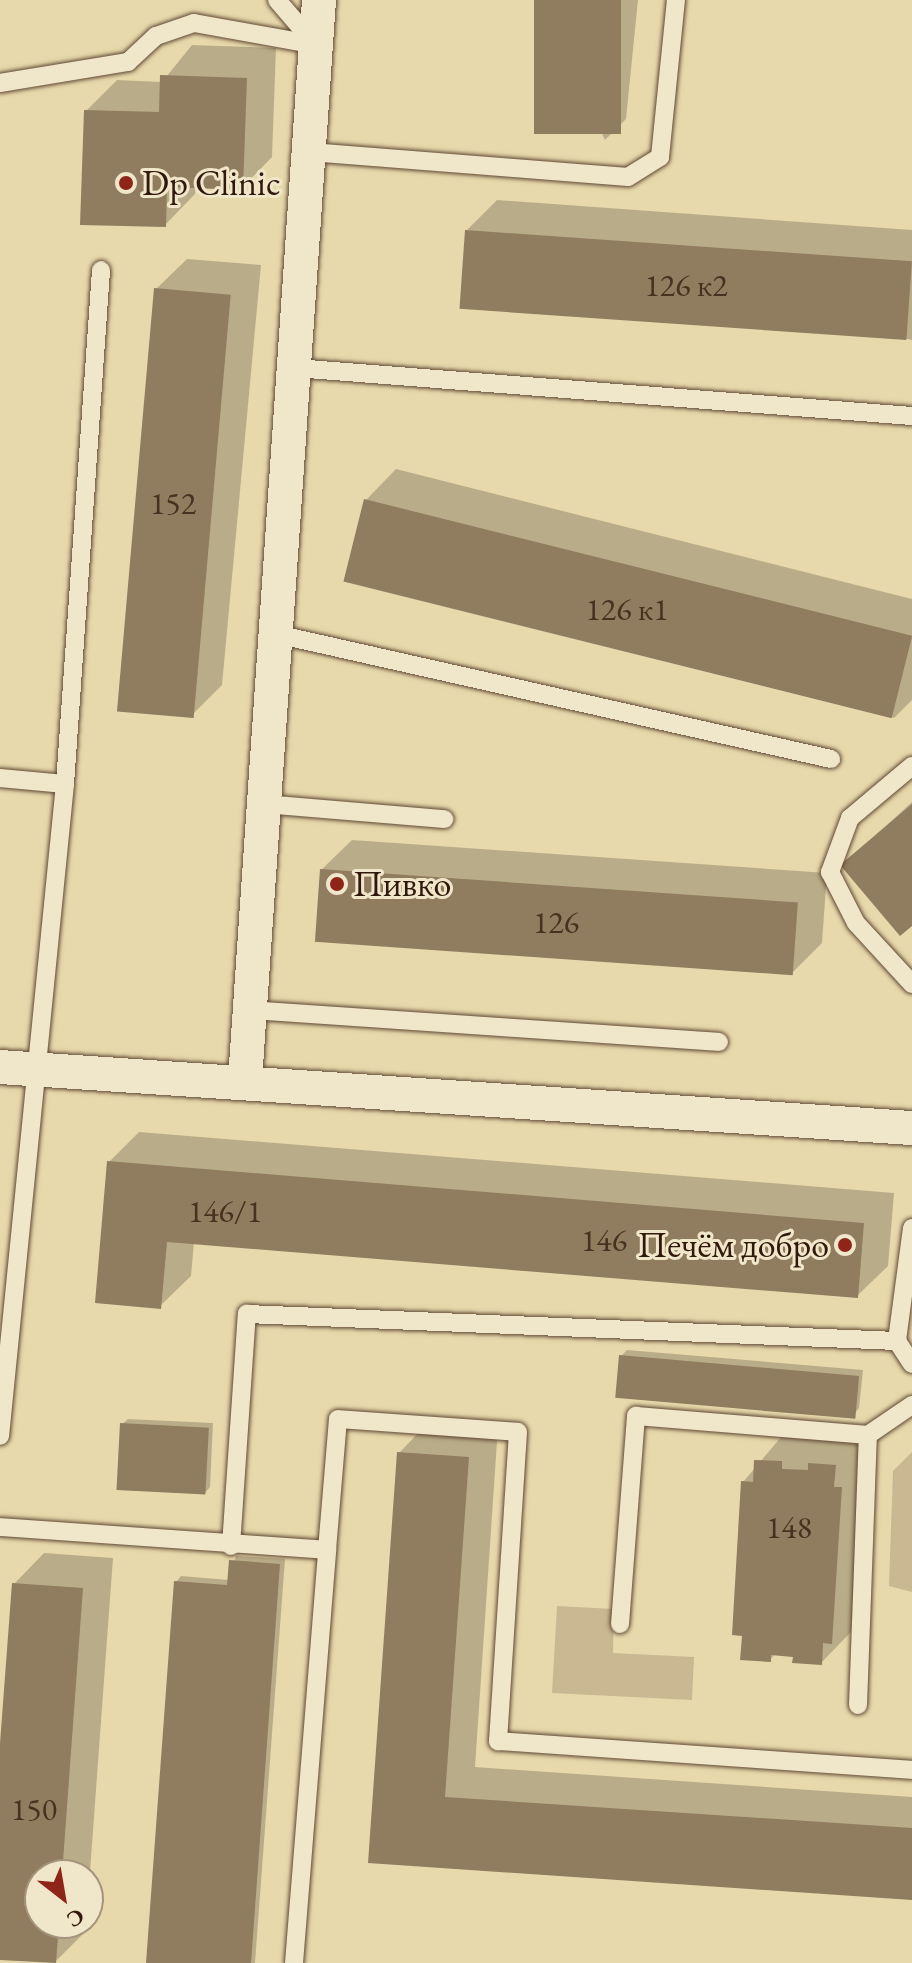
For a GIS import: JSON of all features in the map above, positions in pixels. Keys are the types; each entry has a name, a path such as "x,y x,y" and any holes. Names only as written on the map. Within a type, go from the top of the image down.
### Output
{"street":[{"path":"245,1080 319,0"},
{"path":"0,1067 245,1080 912,1128"}],"lane":[{"path":"277,0 316,45"},
{"path":"310,152 628,177 660,157 676,0"},
{"path":"0,83 128,62 156,36 194,23 316,45"},
{"path":"0,1436 6,1305 40,1068 65,784 101,270"},
{"path":"295,368 912,416"},
{"path":"276,634 831,759"},
{"path":"912,766 850,818 830,872 856,923 912,984"},
{"path":"0,778 65,784"},
{"path":"264,804 444,819"},
{"path":"250,1010 719,1042"},
{"path":"912,1228 897,1341 912,1364"},
{"path":"231,1546 247,1314 897,1341"},
{"path":"620,1624 636,1416 868,1435 912,1405"},
{"path":"294,1963 338,1419 518,1432 498,1741 912,1770"},
{"path":"858,1705 868,1435"},
{"path":"0,1527 231,1546 327,1550"}],"shaded area":[{"path":"912,1452 912,1592 889,1586 893,1471"},
{"path":"557,1606 614,1609 613,1653 694,1657 692,1700 552,1693"}],"building":[{"path":"534,0 621,0 621,134 534,134"},
{"path":"160,75 247,78 243,190 167,187 166,227 80,225 84,110 159,112"},
{"path":"465,230 912,261 906,340 459,309"},
{"path":"154,288 231,295 194,718 117,711"},
{"path":"364,499 912,636 892,718 343,581"},
{"path":"912,804 912,926 900,936 840,865"},
{"path":"320,869 798,902 793,975 315,942"},
{"path":"107,1161 864,1223 858,1298 167,1242 161,1309 95,1303"},
{"path":"619,1355 859,1376 855,1419 615,1398"},
{"path":"120,1423 209,1428 205,1495 116,1490"},
{"path":"397,1452 469,1457 445,1797 912,1828 912,1900 368,1863"},
{"path":"754,1460 782,1461 782,1469 808,1470 808,1463 836,1465 834,1487 842,1487 832,1644 823,1643 822,1665 792,1663 793,1657 771,1655 771,1662 740,1660 742,1636 732,1635 741,1481 753,1482"},
{"path":"229,1560 280,1564 251,1963 146,1963 174,1581 227,1585"},
{"path":"12,1583 83,1588 63,1859 24,1859 24,1939 58,1939 56,1963 0,1960 0,1743"}],"place":[{"name":"Dp Clinic","path":"126,183"},
{"name":"Пивко","path":"337,884"},
{"name":"Печём добро","path":"845,1245"}]}
